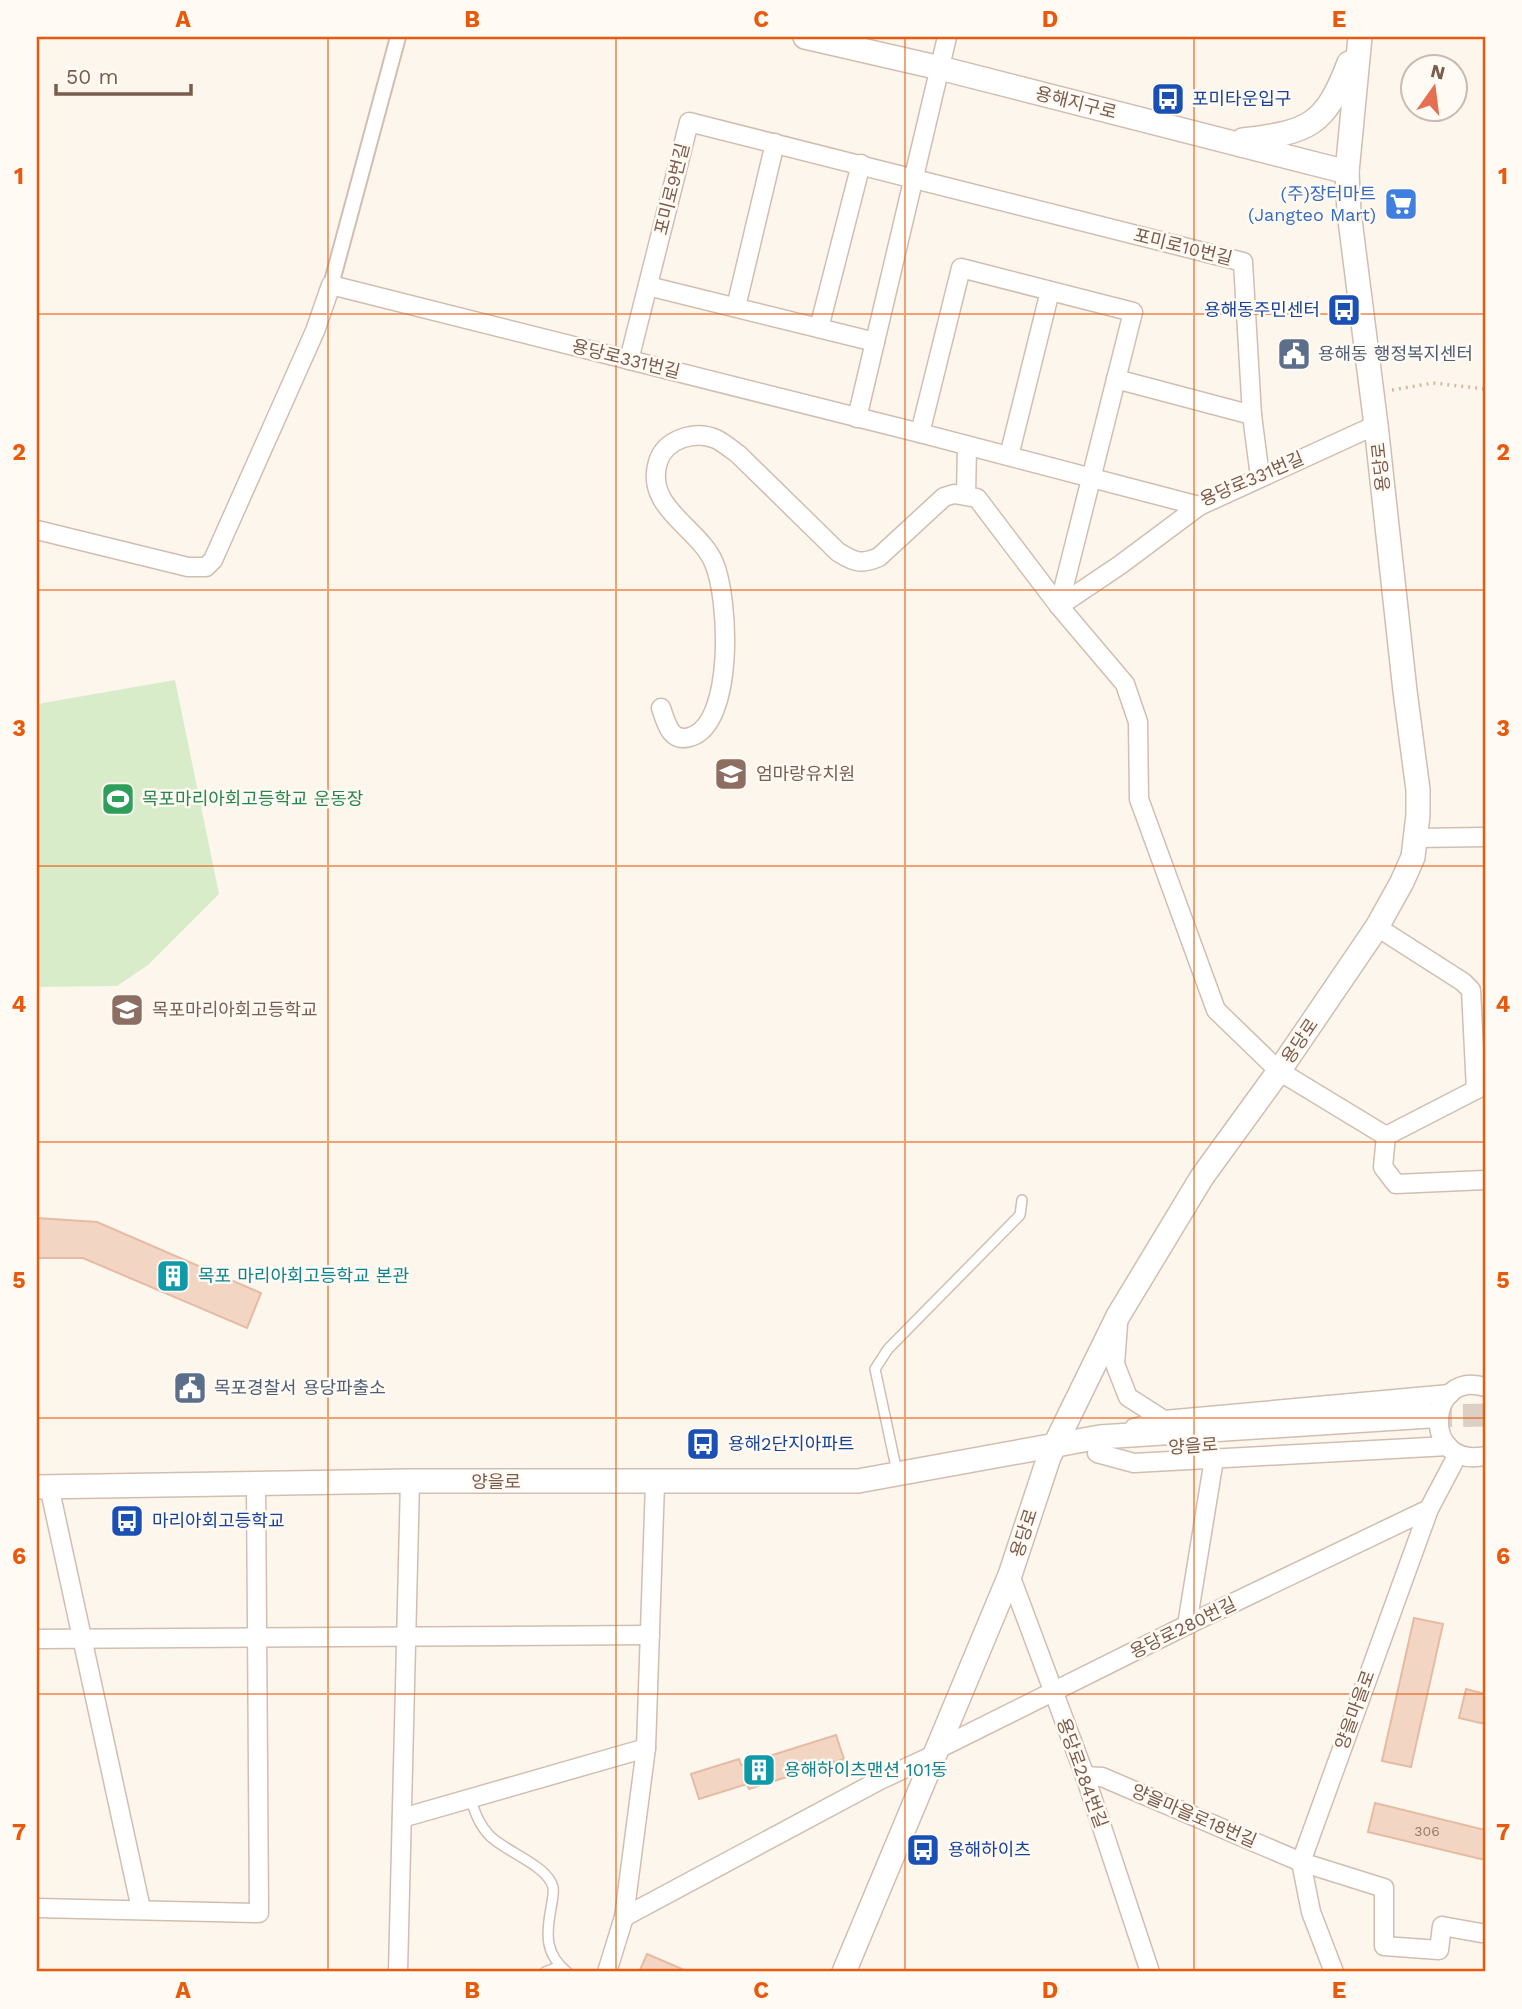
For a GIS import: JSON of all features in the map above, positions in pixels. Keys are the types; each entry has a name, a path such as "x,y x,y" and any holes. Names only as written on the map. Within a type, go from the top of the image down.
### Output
{"street":[{"path":"37,530 188,567 206,568 213,559 315,331 331,285 398,37"},
{"name":"용해지구로","path":"805,37 940,68 1347,172"},
{"path":"857,418 947,37"},
{"path":"1227,142 1273,136 1316,120 1337,95 1359,37"},
{"name":"용당로","path":"844,1972 1010,1575 1053,1450 1118,1316 1202,1177 1377,927 1408,871 1416,838 1418,790 1349,212 1347,172 1359,37"},
{"name":"포미로9번길","path":"629,360 689,121 915,178"},
{"path":"736,307 775,143"},
{"path":"819,328 861,164"},
{"name":"포미로10번길","path":"915,178 1243,262 1252,415 1260,477"},
{"path":"920,433 961,268 1133,312 1059,606"},
{"name":"용당로331번길","path":"331,285 1199,506 1376,425"},
{"path":"648,286 875,342"},
{"path":"1009,456 1050,291"},
{"path":"1116,379 1252,415"},
{"path":"661,708 668,731 676,736 687,738 702,731 714,713 725,644 723,600 716,567 704,547 667,509 656,486 660,457 671,444 680,439 703,436 722,442 738,454 838,552 855,562 866,563 879,557 944,497 954,494 977,498 1059,606 1125,684 1138,722 1139,799 1216,1010 1279,1070 1386,1136"},
{"path":"966,495 967,446"},
{"path":"1059,606 1121,565 1199,506"},
{"path":"1416,838 1485,837"},
{"path":"1377,927 1463,982 1471,990 1481,1087 1386,1136"},
{"path":"1386,1136 1383,1167 1396,1184 1485,1180"},
{"path":"1118,1316 1115,1364 1128,1397 1164,1420"},
{"path":"1098,1445 1164,1420 1450,1394 1483,1380"},
{"path":"1450,1394 1442,1403 1438,1414 1441,1437 1453,1450 1469,1457 1485,1456"},
{"name":"양을로","path":"43,1486 858,1481 954,1463 1098,1445 1431,1422"},
{"path":"1098,1445 1134,1463 1453,1450"},
{"name":"양을마을로","path":"1301,1861 1453,1450"},
{"path":"1187,1625 1214,1459"},
{"path":"398,1972 410,1482"},
{"path":"37,1909 259,1913 256,1483"},
{"path":"607,1972 624,1917 646,1748 654,1483"},
{"path":"43,1486 83,1638 141,1909"},
{"name":"용당로280번길","path":"624,1917 880,1780 1187,1625 1429,1509"},
{"name":"용당로284번길","path":"1010,1575 1085,1776 1150,1972"},
{"path":"37,1639 650,1635"},
{"path":"401,1818 646,1748"},
{"name":"양을마을로18번길","path":"1085,1776 1102,1777 1301,1861 1384,1888 1384,1946 1439,1950 1442,1926 1481,1933"},
{"path":"1301,1861 1311,1912 1334,1972"}],"lane":[{"path":"897,1474 875,1369 888,1349 1020,1215 1022,1200"},
{"path":"470,1798 480,1824 492,1838 540,1870 553,1886 547,1941 564,1969 545,1972"}],"path":[{"path":"1372,393 1433,383 1485,388"}],"green space":[{"name":"목포마리아회고등학교 운동장","path":"175,680 219,894 148,965 117,986 37,987 37,704"}],"building":[{"name":"목포 마리아회고등학교 본관","path":"37,1218 97,1222 261,1293 247,1328 83,1258 37,1258"},
{"path":"1414,1618 1443,1624 1411,1767 1382,1761"},
{"path":"1466,1689 1485,1694 1485,1724 1459,1718"},
{"name":"용해하이츠맨션 101동","path":"836,1735 844,1759 749,1789 747,1784 699,1799 691,1774 739,1759 741,1765"},
{"path":"1375,1803 1485,1830 1485,1860 1368,1832"},
{"path":"647,1954 689,1972 639,1972"}],"tunnel":[{"path":"1429,1416 1485,1415"}],"place":[{"name":"포미타운입구","path":"1168,99"},
{"name":"(주)장터마트 (Jangteo Mart)","path":"1401,204"},
{"name":"용해동주민센터","path":"1344,310"},
{"name":"용해동 행정복지센터","path":"1294,354"},
{"name":"엄마랑유치원","path":"731,774"},
{"name":"목포마리아회고등학교 운동장","path":"118,799"},
{"name":"목포마리아회고등학교","path":"127,1010"},
{"name":"목포 마리아회고등학교 본관","path":"173,1276"},
{"name":"목포경찰서 용당파출소","path":"190,1388"},
{"name":"용해2단지아파트","path":"703,1444"},
{"name":"마리아회고등학교","path":"127,1521"},
{"name":"용해하이츠맨션 101동","path":"759,1770"},
{"name":"용해하이츠","path":"923,1850"}]}
